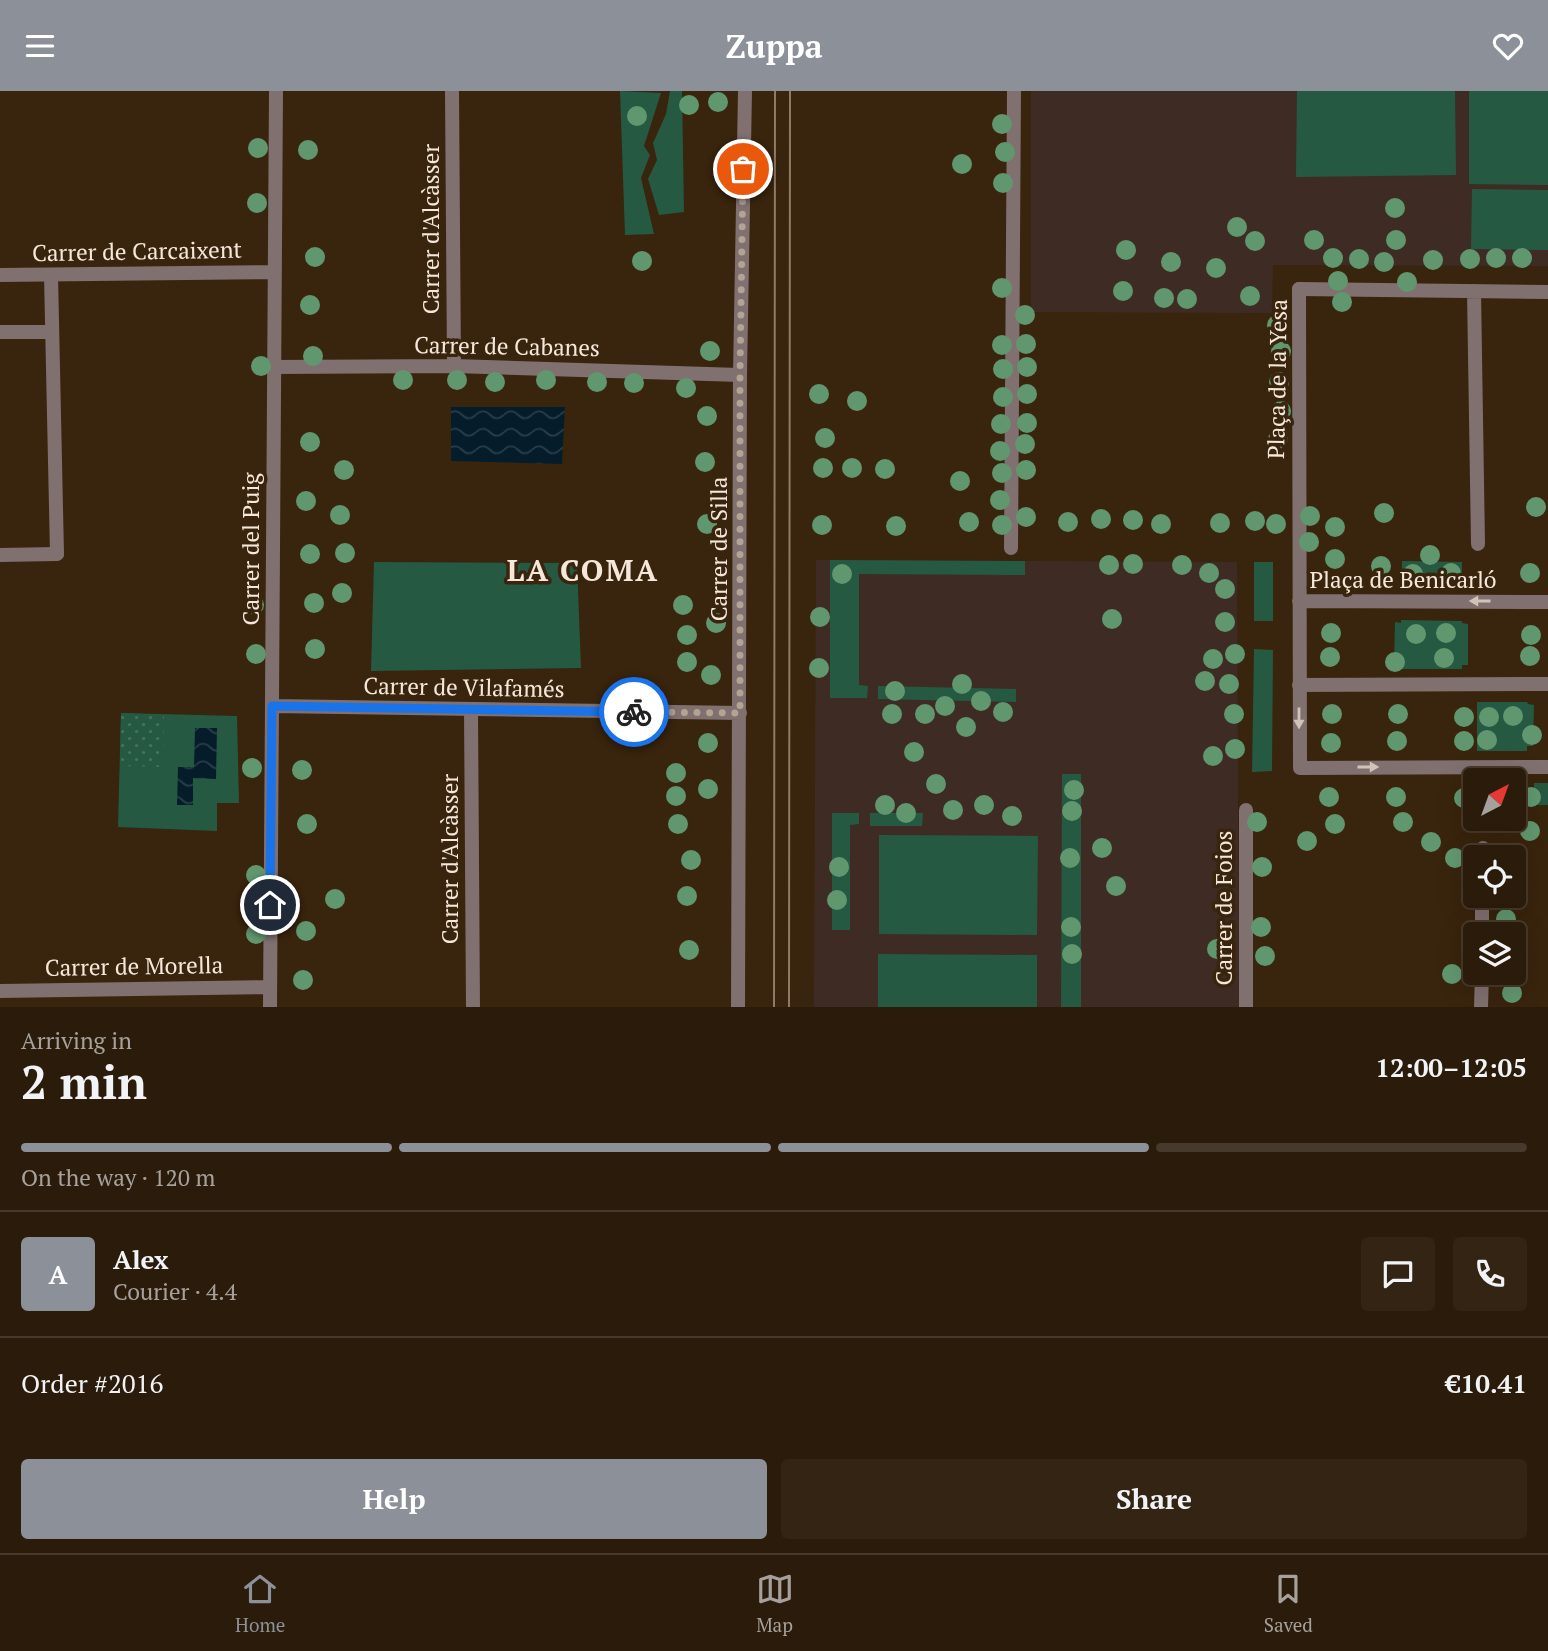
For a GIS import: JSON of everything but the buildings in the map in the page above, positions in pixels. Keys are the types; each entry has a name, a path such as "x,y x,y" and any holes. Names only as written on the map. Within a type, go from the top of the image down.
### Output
{"street":[{"name":"Carrer del Puig","path":"270,1007 276,91"},
{"name":"Carrer d'Alcàsser","path":"452,91 454,366"},
{"name":"Carrer de Silla","path":"738,1007 740,375 745,91"},
{"path":"1011,548 1014,91"},
{"name":"Carrer de Carcaixent","path":"0,275 274,272"},
{"path":"0,555 57,554 51,275"},
{"name":"Plaça de la Yesa","path":"1299,601 1299,289 1548,292"},
{"path":"1474,291 1478,544"},
{"path":"0,332 52,333"},
{"name":"Carrer de Cabanes","path":"274,367 454,366 740,375"},
{"name":"Plaça de Benicarló","path":"1548,601 1299,601 1300,768 1548,767"},
{"path":"1299,685 1548,684"},
{"name":"Carrer de Vilafamés","path":"272,706 740,713"},
{"name":"Carrer d'Alcàsser","path":"471,710 473,1007"},
{"name":"Carrer de Foios","path":"1246,810 1246,1007"},
{"path":"1482,985 1482,1007"},
{"name":"Carrer de Morella","path":"0,991 270,987"}],"shaded area":[{"path":"1031,91 1548,91 1548,266 1273,265 1272,313 1031,312"},
{"path":"816,560 1237,562 1239,1007 814,1007"}],"green space":[{"path":"620,91 661,93 644,146 650,155 641,178 654,234 625,235"},
{"path":"670,91 682,91 684,212 659,215 648,179 657,160 653,143 666,114"},
{"path":"1297,91 1455,91 1456,175 1296,177"},
{"path":"1469,91 1548,91 1548,185 1469,184"},
{"path":"1472,189 1548,190 1548,250 1471,249"},
{"path":"830,560 1025,561 1025,575 859,574 859,685 868,686 867,698 830,698"},
{"path":"1402,561 1462,562 1462,585 1402,584"},
{"path":"374,562 577,563 581,668 371,671"},
{"path":"1254,562 1273,562 1273,621 1254,621"},
{"path":"1401,620 1462,621 1468,624 1468,665 1462,665 1462,669 1401,669 1401,664 1394,664 1395,622 1401,623"},
{"path":"1254,649 1273,650 1272,771 1252,772"},
{"path":"878,686 1016,689 1016,702 878,699"},
{"path":"1477,702 1527,702 1534,705 1533,746 1527,746 1527,751 1477,751"},
{"path":"121,713 237,716 239,803 217,803 217,831 118,827"},
{"path":"121,713 164,715 163,767 120,766"},
{"path":"1062,774 1081,774 1081,1007 1061,1007"},
{"path":"1534,783 1548,783 1548,805 1534,805"},
{"path":"832,813 859,813 859,824 850,825 850,930 832,930"},
{"path":"870,813 923,813 922,826 870,826"},
{"path":"879,835 1038,836 1037,935 879,934"},
{"path":"878,954 1037,955 1037,1007 878,1007"}],"water":[{"path":"451,407 565,407 562,464 451,461"},
{"path":"195,728 217,728 216,779 193,778 193,805 177,805 178,767 194,767"}],"tram line":[{"path":"774,1007 775,91"},
{"path":"789,1007 790,91"}],"way so far":[{"path":"634,712 740,713 743,169"}],"district":[{"name":"LA COMA","path":"583,570"}],"route":[{"path":"270,905 272,706 634,712"}]}
